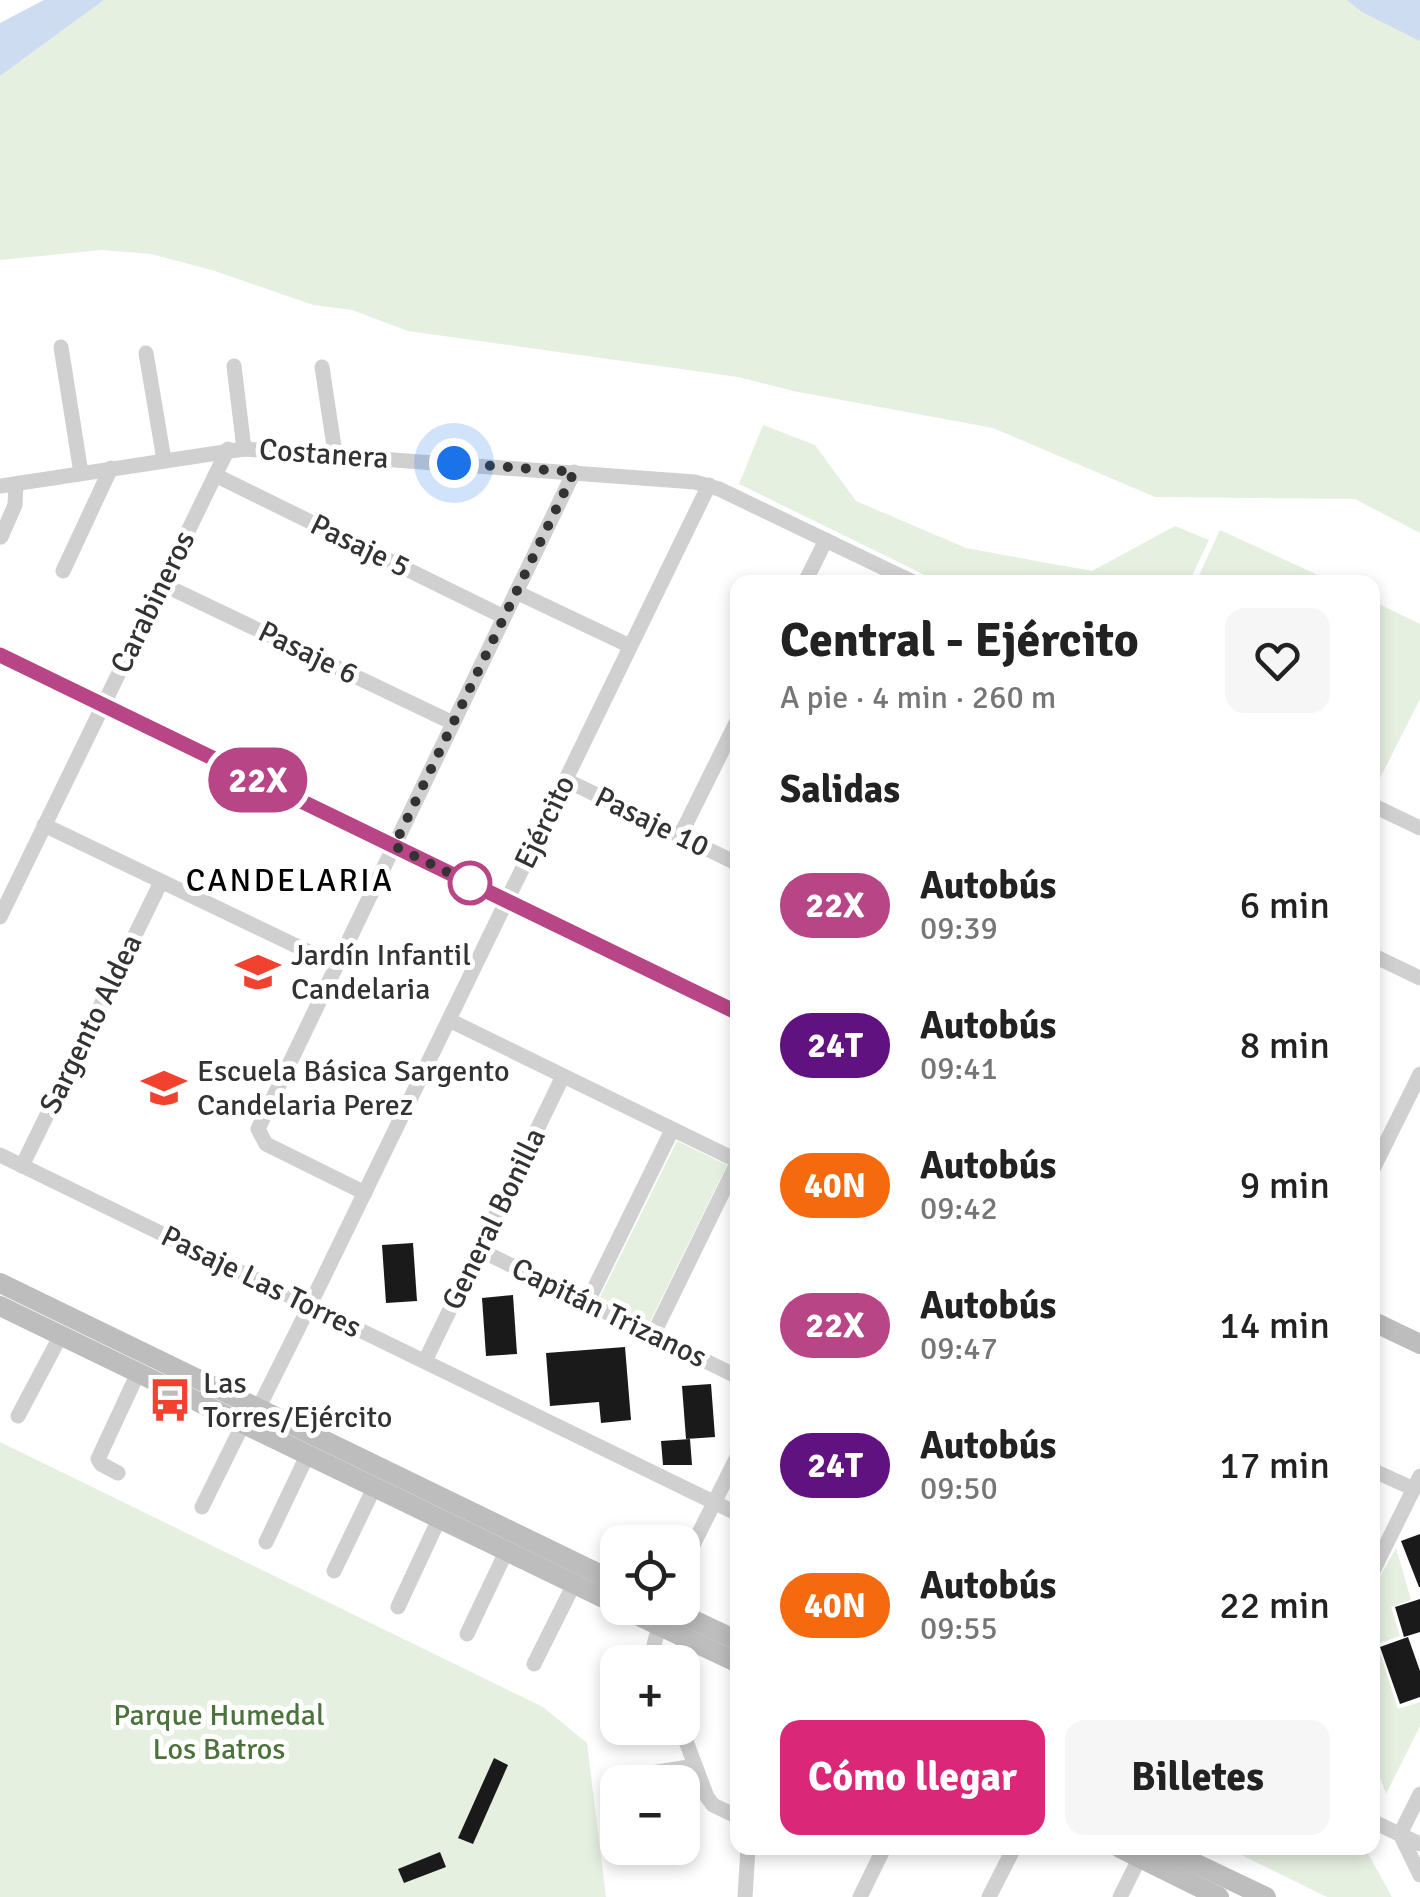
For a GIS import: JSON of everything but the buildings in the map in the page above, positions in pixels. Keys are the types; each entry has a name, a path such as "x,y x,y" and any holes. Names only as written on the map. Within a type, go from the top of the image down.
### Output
{"street":[{"path":"61,347 81,473"},
{"path":"146,353 164,460"},
{"path":"234,366 236,449"},
{"path":"322,367 335,453"},
{"name":"Costanera","path":"8,485 236,449 335,453 709,485 898,575"},
{"name":"Carabineros","path":"0,917 215,475 236,449"},
{"path":"63,570 111,468"},
{"path":"365,1193 266,1144 258,1135 260,1123 574,472"},
{"name":"Pasaje 5","path":"215,475 504,617"},
{"path":"1,537 15,505 8,485"},
{"name":"Ejército","path":"202,1507 310,1306 709,485"},
{"path":"808,575 826,540"},
{"name":"Pasaje 6","path":"162,584 453,723"},
{"path":"516,592 630,646"},
{"path":"0,655 730,1009"},
{"path":"680,836 730,735"},
{"name":"Pasaje 10","path":"566,780 730,860"},
{"path":"1380,809 1420,828"},
{"path":"44,825 336,966"},
{"name":"Sargento Aldea","path":"22,1166 161,882"},
{"path":"1380,959 1420,978"},
{"path":"449,1020 730,1157"},
{"path":"1380,1155 1420,1074"},
{"name":"General Bonilla","path":"425,1362 564,1076"},
{"path":"587,1302 672,1130"},
{"name":"Pasaje Las Torres","path":"0,1155 730,1510"},
{"path":"654,1335 730,1178"},
{"name":"Capitán Trizanos","path":"480,1250 730,1373"},
{"path":"0,1282 250,1417 307,1456 600,1596"},
{"path":"0,1306 138,1373 250,1417 600,1575"},
{"path":"1380,1325 1420,1344"},
{"path":"18,1416 61,1335"},
{"path":"118,1472 101,1464 98,1458 138,1373"},
{"path":"266,1542 307,1456"},
{"path":"700,1531 730,1471"},
{"path":"1380,1472 1417,1483 1380,1558"},
{"path":"334,1571 374,1488"},
{"path":"398,1607 439,1519"},
{"path":"466,1634 506,1552"},
{"path":"534,1664 574,1584"},
{"path":"682,1625 730,1658"},
{"path":"696,1625 730,1638"},
{"path":"700,1778 710,1802 730,1813"},
{"path":"1400,1834 1420,1794"},
{"path":"1380,1825 1420,1844"},
{"path":"1400,1834 1420,1875"},
{"path":"745,1897 748,1855"},
{"path":"860,1897 881,1855"},
{"path":"989,1897 1010,1855"},
{"path":"1120,1897 1129,1855"},
{"path":"1136,1855 1219,1897"},
{"path":"1178,1855 1266,1897"}],"green space":[{"path":"104,0 1420,0 1420,533 1355,499 1155,497 993,428 738,377 408,331 352,310 313,305 215,271 151,254 102,250 0,260 0,76"},
{"path":"763,425 815,445 856,501 966,548 1092,571 1175,526 1209,540 1192,575 925,575 739,484"},
{"path":"1220,530 1318,575 1199,575"},
{"path":"1380,604 1420,624 1420,699 1380,778"},
{"path":"677,1141 727,1165 650,1322 600,1297"},
{"name":"Parque Humedal Los Batros","path":"0,1442 543,1707 587,1743 606,1897 0,1897"},
{"path":"1396,1548 1411,1600 1391,1607 1400,1636 1380,1643 1380,1577"},
{"path":"1380,1653 1398,1709 1420,1702 1420,1726 1386,1794 1380,1777"},
{"path":"1241,1855 1369,1855 1392,1897 1327,1897"}],"water":[{"path":"44,0 104,0 0,76 0,23"},
{"path":"1347,0 1420,0 1420,41 1362,12"}],"bus line":[{"name":"22X","path":"0,655 730,1009"}],"place":[{"name":"Jardín Infantil Candelaria","path":"258,972"},
{"name":"Escuela Básica Sargento Candelaria Perez","path":"164,1088"},
{"name":"Las Torres/Ejército","path":"170,1400"}],"district":[{"name":"CANDELARIA","path":"290,880"}],"route":[{"path":"454,463 574,472 394,846 478,887 470,883"}]}
